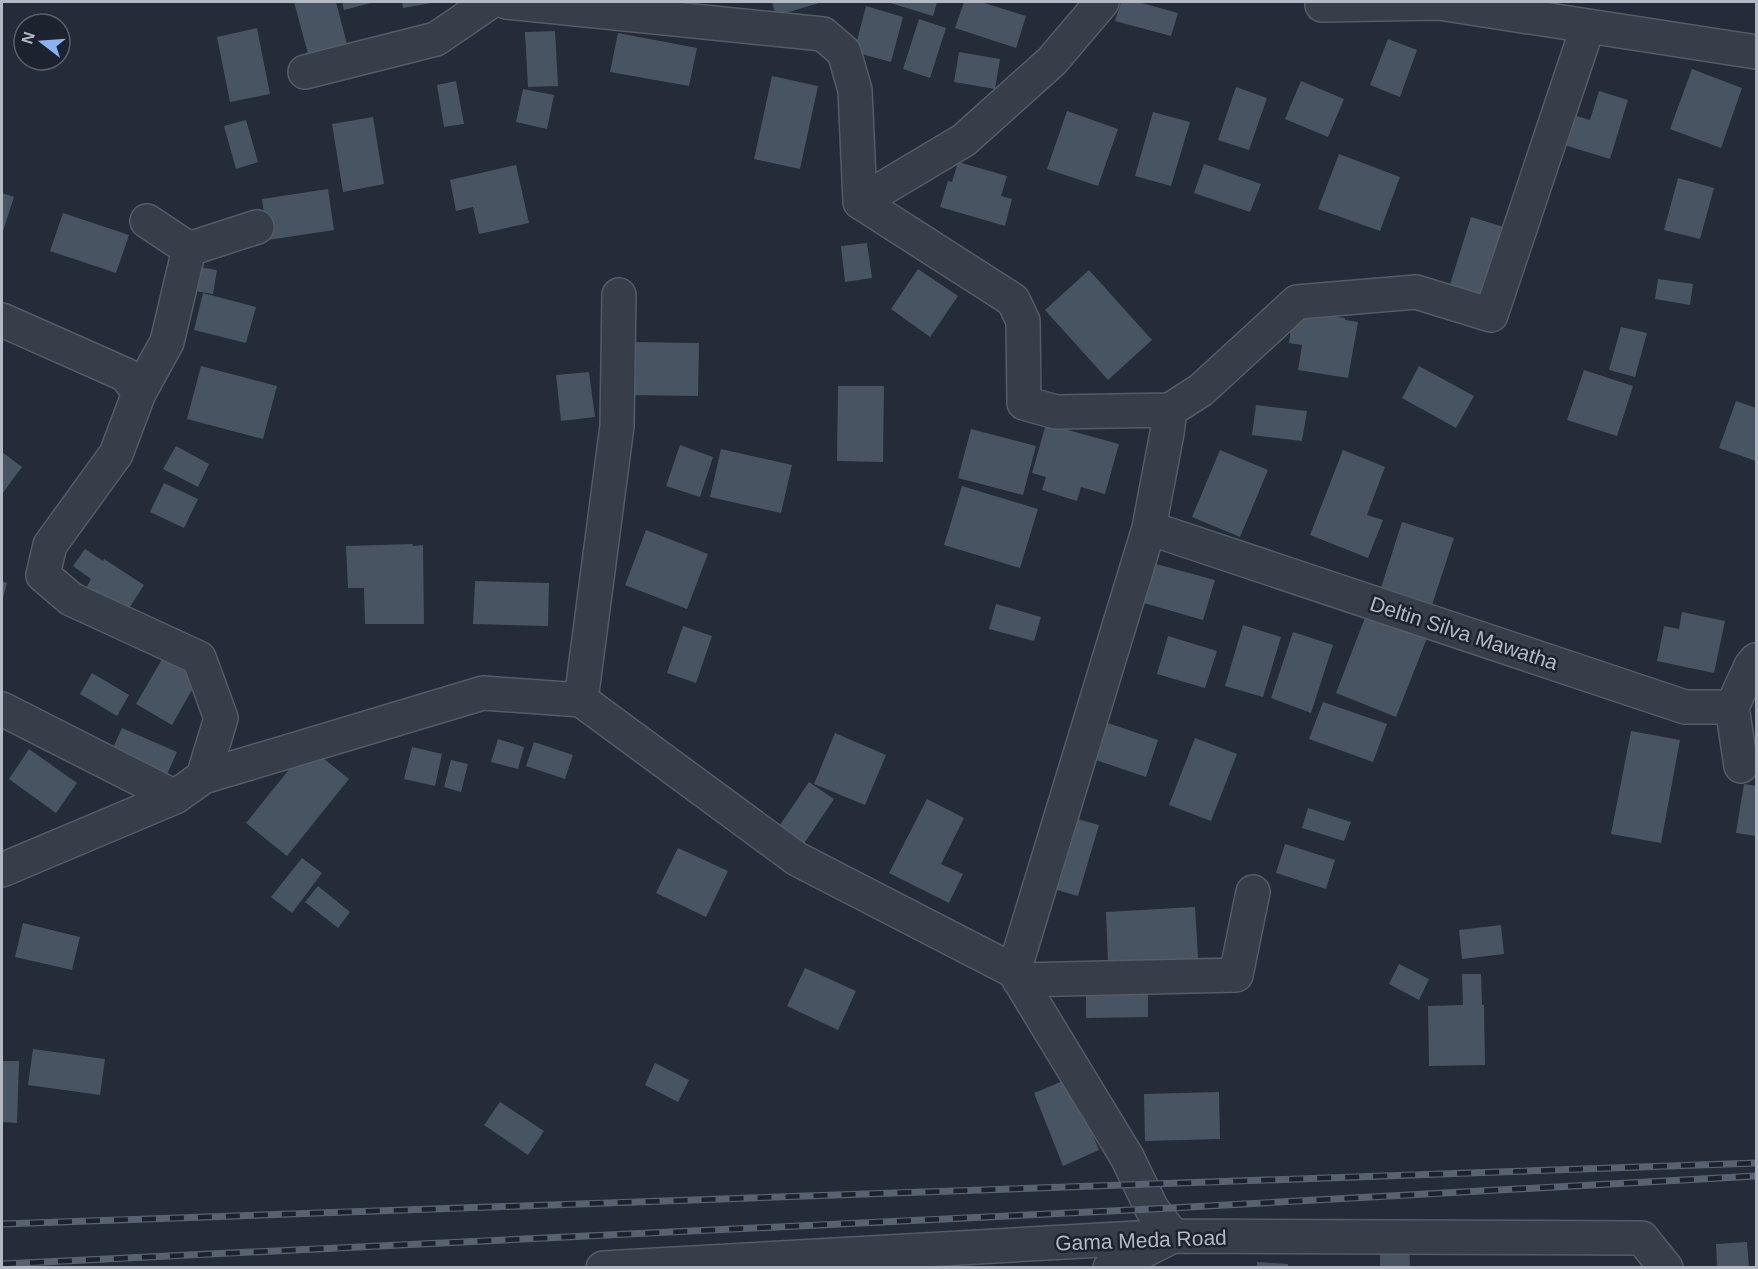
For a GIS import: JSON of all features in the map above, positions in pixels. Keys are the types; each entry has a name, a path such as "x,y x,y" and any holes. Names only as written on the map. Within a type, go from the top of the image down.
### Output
{"street":[{"path":"305,72 436,39 490,2"},
{"path":"506,2 823,34 844,52 855,90 860,202"},
{"path":"860,202 964,140 1052,61 1102,2"},
{"path":"1322,5 1439,3 1756,52"},
{"path":"860,202 1013,300 1023,321 1024,403 1056,412 1170,410 1201,390 1297,302 1416,292 1491,315 1588,26"},
{"path":"147,221 189,249"},
{"path":"189,249 257,227"},
{"path":"189,249 167,342 139,393 116,454 50,545 43,575 71,599 199,658 220,718 203,777"},
{"path":"581,700 617,426 619,295"},
{"path":"2,320 126,375 139,393"},
{"path":"1110,1268 1173,1236 1152,1209 1127,1157 1016,975 1149,528 1170,410"},
{"name":"Deltin Silva Mawatha","path":"1149,528 1685,707 1732,707"},
{"path":"1741,766 1732,707 1756,660"},
{"path":"2,870 175,797 203,777 483,693 581,700 797,858 1016,975 1236,975 1253,892"},
{"path":"2,709 175,797"},
{"name":"Gama Meda Road","path":"603,1268 1173,1236 1642,1238 1666,1268"}],"building":[{"path":"294,2 336,2 347,44 308,54"},
{"path":"342,2 375,2 344,10"},
{"path":"402,2 432,2 432,3 403,8"},
{"path":"772,2 822,2 776,16"},
{"path":"887,2 937,2 933,16"},
{"path":"964,2 981,2 1026,16 1016,48 955,28"},
{"path":"1121,2 1138,2 1178,13 1171,36 1115,21"},
{"path":"866,6 903,17 891,62 854,52"},
{"path":"919,19 946,28 930,78 903,69"},
{"path":"257,28 270,94 230,102 217,37"},
{"path":"555,31 558,86 528,87 525,32"},
{"path":"618,33 697,48 689,86 610,72"},
{"path":"1388,39 1417,50 1400,97 1370,85"},
{"path":"959,52 1000,59 995,89 954,82"},
{"path":"1692,69 1742,88 1721,148 1670,129"},
{"path":"772,76 818,86 800,169 754,159"},
{"path":"456,81 464,124 444,127 437,85"},
{"path":"1301,81 1344,99 1328,137 1285,119"},
{"path":"1236,87 1267,98 1249,150 1218,140"},
{"path":"523,89 554,95 547,129 516,122"},
{"path":"1599,91 1628,100 1610,159 1561,144 1570,114 1590,120"},
{"path":"1067,111 1118,129 1098,186 1047,169"},
{"path":"1153,112 1190,122 1171,186 1135,176"},
{"path":"373,117 384,184 343,192 332,124"},
{"path":"246,120 258,162 236,169 224,126"},
{"path":"1339,154 1400,177 1380,231 1318,209"},
{"path":"958,162 1007,176 1001,196 1012,199 1005,226 940,207 948,181 952,182"},
{"path":"1204,164 1261,184 1250,212 1194,193"},
{"path":"516,165 529,223 479,234 473,207 456,211 450,180"},
{"path":"1678,178 1714,188 1700,239 1664,230"},
{"path":"328,189 334,230 268,240 262,199"},
{"path":"2,193 14,197 2,234"},
{"path":"63,213 129,235 116,273 50,251"},
{"path":"1471,217 1514,230 1491,304 1448,291"},
{"path":"867,243 872,278 845,282 841,246"},
{"path":"193,266 217,270 213,294 189,290"},
{"path":"918,269 958,296 930,337 891,309"},
{"path":"1089,270 1152,340 1108,380 1045,310"},
{"path":"1658,279 1693,284 1690,305 1655,299"},
{"path":"203,293 256,307 246,343 194,330"},
{"path":"1293,311 1358,322 1348,378 1298,370 1302,345 1289,343"},
{"path":"1621,327 1647,333 1635,377 1609,370"},
{"path":"628,342 699,343 698,396 626,395"},
{"path":"201,366 277,386 263,439 187,419"},
{"path":"1419,366 1474,396 1456,428 1402,398"},
{"path":"1584,370 1633,386 1617,436 1567,420"},
{"path":"589,372 595,417 561,421 556,375"},
{"path":"838,386 884,386 883,462 837,461"},
{"path":"1736,401 1756,408 1756,461 1719,448"},
{"path":"1256,405 1307,411 1302,441 1252,435"},
{"path":"1046,424 1119,444 1105,494 1081,487 1077,501 1042,490 1046,477 1032,473"},
{"path":"971,429 1036,446 1023,495 958,478"},
{"path":"680,445 713,457 700,497 666,486"},
{"path":"176,446 209,464 198,487 163,469"},
{"path":"721,449 792,465 781,513 710,497"},
{"path":"1220,450 1268,470 1240,537 1192,517"},
{"path":"1343,450 1385,467 1367,515 1383,520 1368,558 1310,535"},
{"path":"2,452 22,467 2,494"},
{"path":"164,483 198,499 184,528 150,512"},
{"path":"962,486 1038,509 1020,568 944,545"},
{"path":"1402,522 1454,538 1431,608 1380,591"},
{"path":"646,530 708,554 687,609 625,585"},
{"path":"413,544 413,546 423,545 424,624 365,624 364,588 348,588 346,546"},
{"path":"85,549 144,585 124,616 85,590 91,579 73,566"},
{"path":"1141,560 1215,580 1203,620 1130,599"},
{"path":"2,581 7,583 2,602"},
{"path":"475,581 549,583 548,626 473,624"},
{"path":"996,604 1041,617 1034,641 989,629"},
{"path":"1682,612 1725,621 1714,673 1657,661 1664,626 1679,629"},
{"path":"1366,615 1427,638 1396,717 1336,693"},
{"path":"1243,625 1281,637 1263,697 1225,686"},
{"path":"683,626 712,636 696,683 667,673"},
{"path":"1293,632 1333,645 1311,713 1271,698"},
{"path":"1168,636 1217,651 1205,688 1157,674"},
{"path":"165,654 201,674 172,725 136,704"},
{"path":"92,673 129,695 117,716 80,694"},
{"path":"1323,702 1387,724 1373,762 1309,739"},
{"path":"1093,718 1158,740 1146,777 1081,755"},
{"path":"122,728 177,752 165,779 110,754"},
{"path":"1631,731 1680,740 1661,843 1611,834"},
{"path":"835,733 886,755 865,805 814,784"},
{"path":"1195,738 1237,754 1211,821 1169,805"},
{"path":"498,739 524,747 518,769 491,762"},
{"path":"534,742 573,755 565,779 526,766"},
{"path":"308,746 349,779 287,856 246,823"},
{"path":"412,747 442,754 435,786 404,779"},
{"path":"29,749 77,783 56,813 9,779"},
{"path":"451,760 468,764 461,792 444,787"},
{"path":"809,782 834,799 803,845 778,828"},
{"path":"1744,784 1756,786 1756,836 1736,833"},
{"path":"927,799 964,818 941,864 963,874 949,903 889,873"},
{"path":"1308,808 1351,822 1344,841 1302,828"},
{"path":"1063,815 1099,825 1078,896 1043,886"},
{"path":"1285,844 1335,860 1326,889 1276,873"},
{"path":"678,848 728,871 706,917 656,893"},
{"path":"302,858 322,873 292,913 271,897"},
{"path":"318,886 350,912 338,928 305,902"},
{"path":"1195,907 1198,958 1108,964 1106,912"},
{"path":"23,923 80,937 72,970 15,957"},
{"path":"1501,925 1504,954 1462,959 1459,930"},
{"path":"1399,964 1429,979 1419,1000 1389,984"},
{"path":"805,968 856,991 838,1030 787,1006"},
{"path":"1462,974 1481,974 1485,1065 1429,1066 1428,1006 1463,1005"},
{"path":"1148,990 1148,1017 1086,1018 1086,991"},
{"path":"33,1049 105,1059 100,1095 28,1085"},
{"path":"2,1061 19,1061 17,1123 2,1122"},
{"path":"655,1063 689,1080 678,1102 645,1085"},
{"path":"1070,1078 1099,1150 1063,1166 1034,1093"},
{"path":"1219,1092 1220,1139 1145,1141 1144,1094"},
{"path":"500,1102 544,1131 528,1155 484,1125"},
{"path":"1380,1242 1409,1242 1410,1268 1380,1268"},
{"path":"1747,1242 1749,1268 1717,1268 1716,1244"},
{"path":"1257,1262 1288,1264 1288,1268 1257,1268"}],"railway":[{"path":"2,1224 1756,1163"},
{"path":"2,1264 1152,1209 1756,1176"}]}
